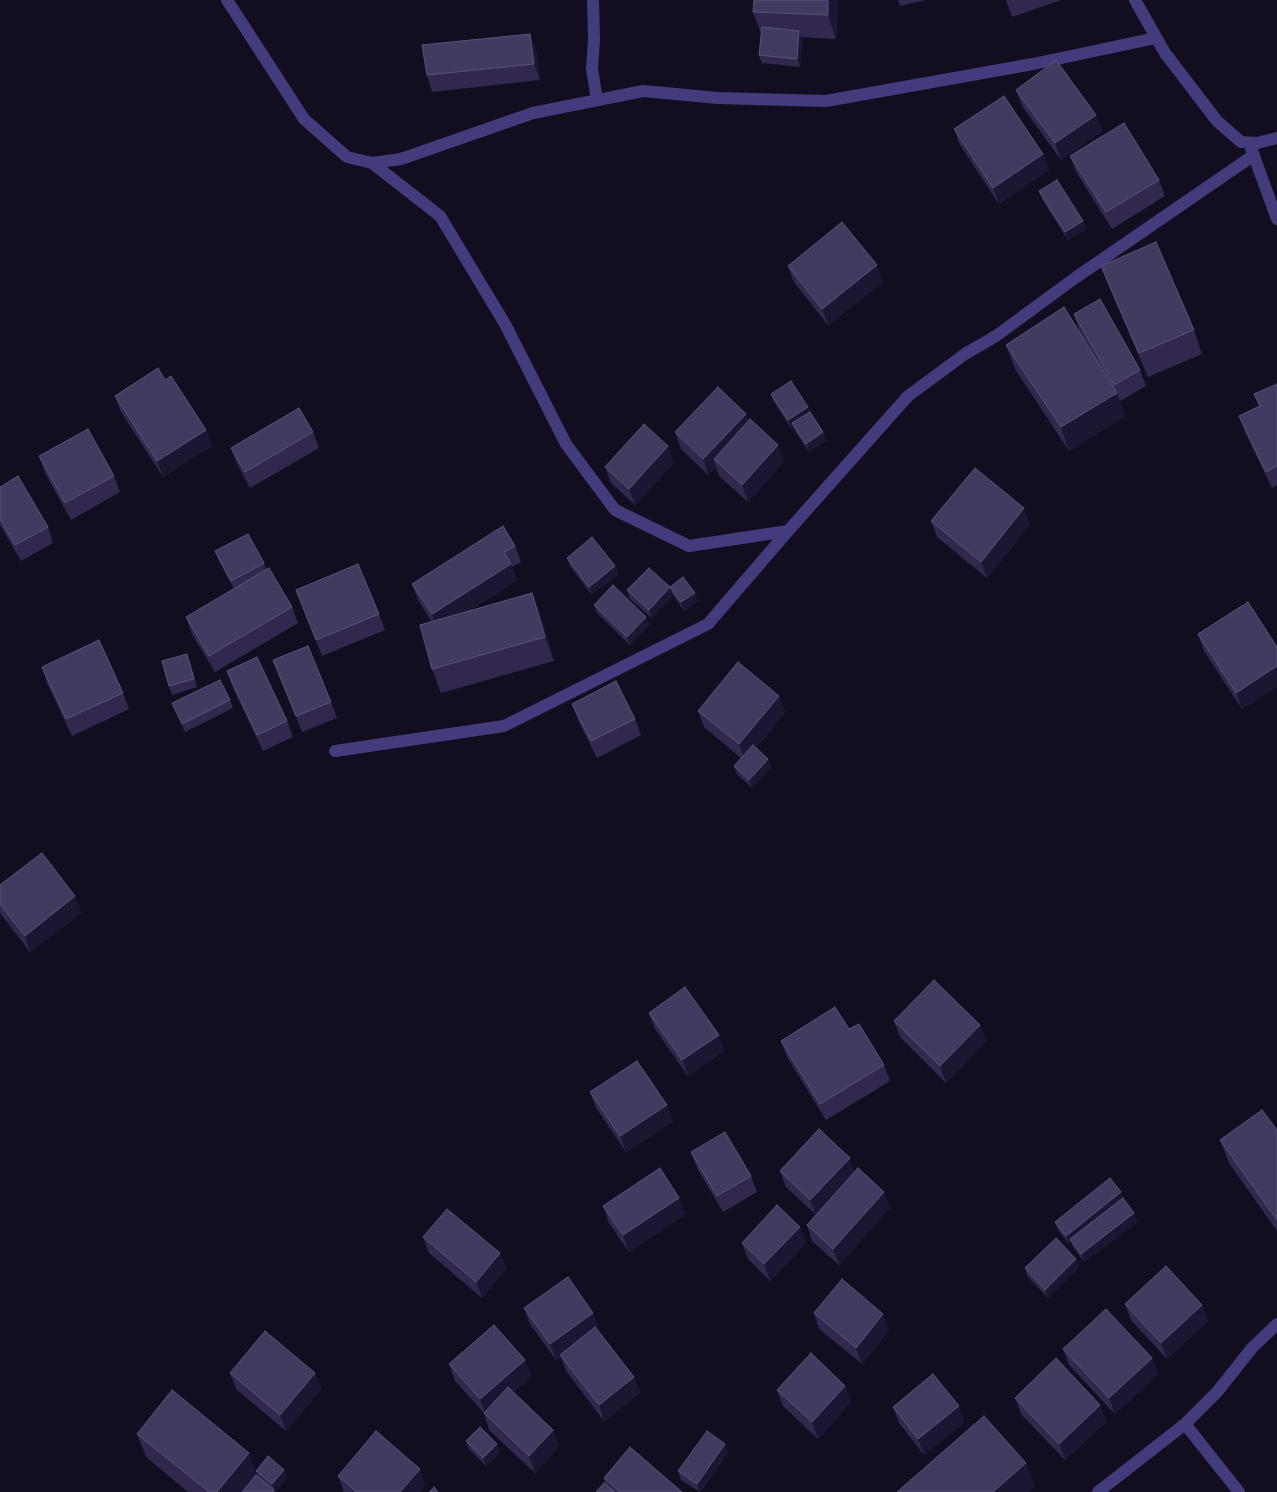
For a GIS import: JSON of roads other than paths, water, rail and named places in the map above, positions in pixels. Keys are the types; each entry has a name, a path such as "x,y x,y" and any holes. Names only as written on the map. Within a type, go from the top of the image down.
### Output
{"street":[{"path":"227,0 304,119 346,157 372,163 401,159 533,113 643,91 718,98 826,101 1034,64 1156,38"},
{"path":"593,0 594,40 592,69 597,100"},
{"path":"1135,0 1165,53 1217,121 1252,149 1277,218"},
{"path":"335,752 504,726 708,624 908,396 965,354 996,336 1252,149 1277,138"},
{"path":"372,163 440,216 505,324 566,444 615,510 690,546 788,531"},
{"path":"1098,1492 1185,1424 1217,1392 1252,1348 1277,1324"},
{"path":"1185,1424 1240,1492"}]}
